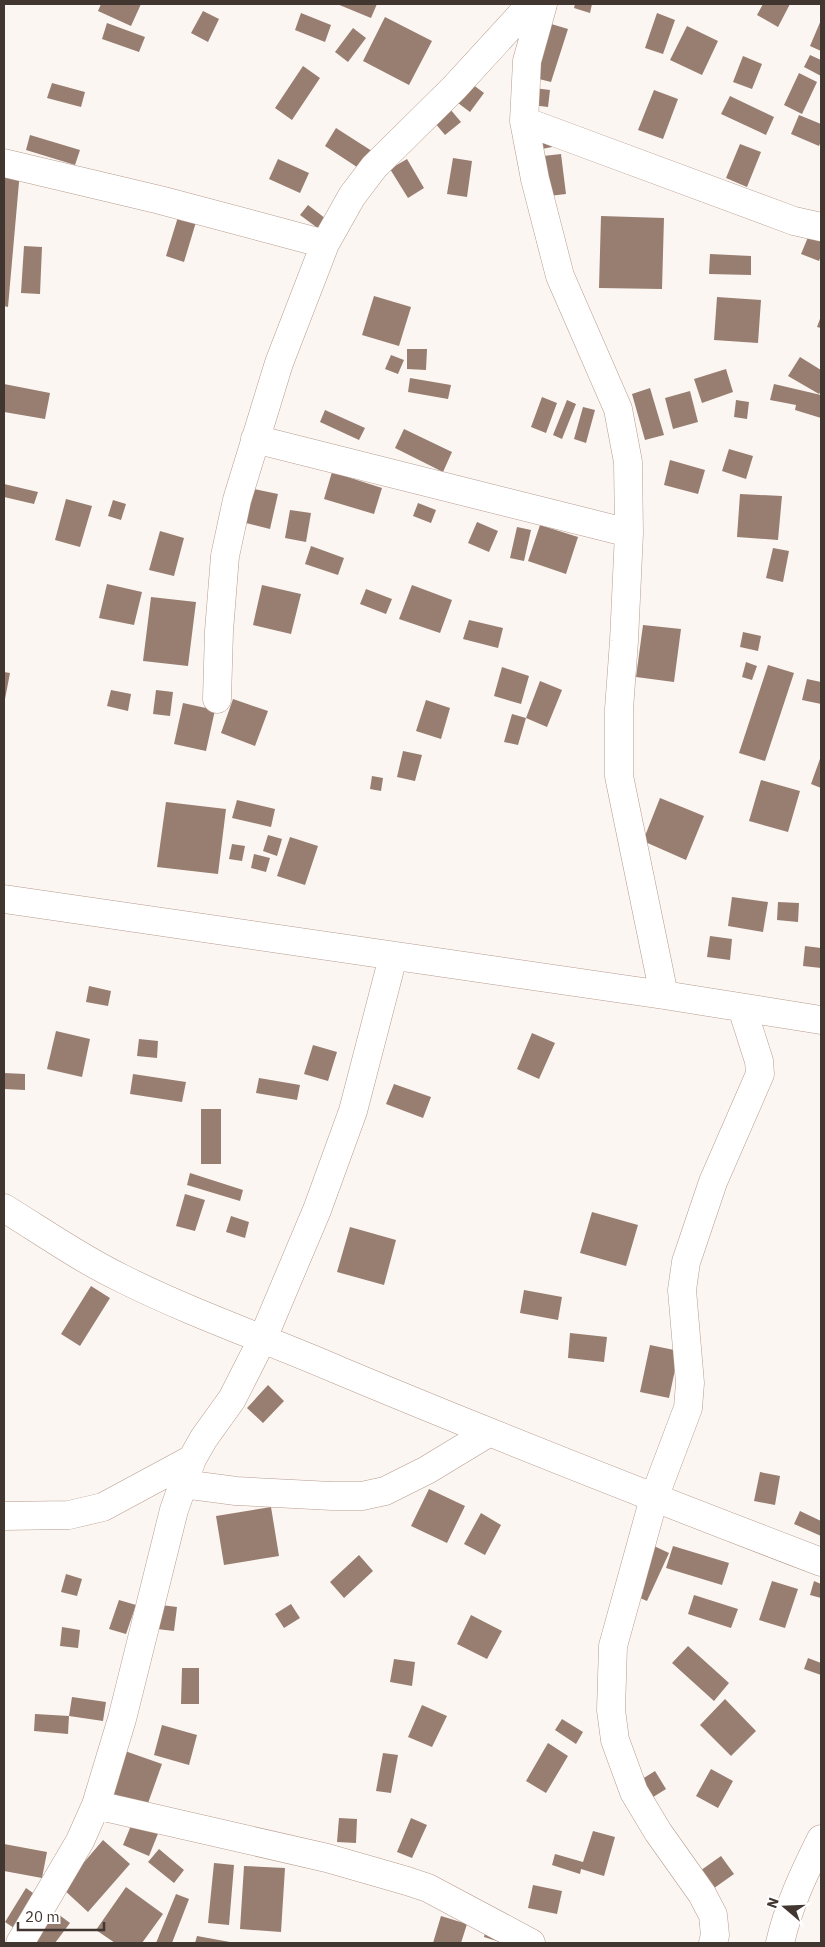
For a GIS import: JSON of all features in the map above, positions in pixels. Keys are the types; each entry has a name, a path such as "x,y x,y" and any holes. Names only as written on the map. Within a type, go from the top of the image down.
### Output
{"street":[{"path":"218,699 219,631 225,556 236,500 279,363 325,244 352,196 374,167 454,88 531,4"},
{"path":"543,4 527,61 524,121 535,179 560,276 618,409 628,462 629,533 619,709 620,776 664,995"},
{"path":"524,121 794,221 821,227"},
{"path":"4,163 160,200 325,244"},
{"path":"254,439 629,533"},
{"path":"4,900 664,995 821,1020"},
{"path":"20,1943 80,1841 96,1804 122,1719 174,1510 187,1471 204,1438 232,1398 263,1338 317,1210 353,1111 393,957"},
{"path":"714,1943 713,1915 702,1894 658,1832 634,1792 615,1740 612,1710 614,1646 654,1498 688,1408 690,1383 682,1290 686,1262 714,1182 760,1074 759,1061 742,1008"},
{"path":"4,1208 82,1257 122,1279 188,1310 263,1338 488,1433 821,1562"},
{"path":"4,1516 69,1515 104,1507 187,1471 245,1492 362,1496 385,1491 427,1470 488,1433"},
{"path":"96,1804 327,1858 407,1881 428,1888 531,1943"},
{"path":"780,1943 786,1918 821,1839"}],"building":[{"path":"101,4 141,4 131,26 98,11"},
{"path":"337,4 377,4 371,18"},
{"path":"575,4 592,4 590,13 574,8"},
{"path":"763,4 790,4 778,27 757,15"},
{"path":"203,11 219,19 208,42 191,33"},
{"path":"301,13 331,25 325,42 295,30"},
{"path":"657,13 675,20 663,54 645,48"},
{"path":"385,17 432,41 409,85 363,61"},
{"path":"821,20 821,51 810,46"},
{"path":"107,23 145,37 139,52 102,39"},
{"path":"548,23 568,29 551,82 531,77"},
{"path":"687,26 718,41 702,75 670,60"},
{"path":"353,28 366,38 348,62 335,52"},
{"path":"810,55 821,60 821,76 804,67"},
{"path":"743,56 762,64 752,89 733,82"},
{"path":"303,66 320,78 292,120 275,108"},
{"path":"799,73 817,82 802,114 784,105"},
{"path":"468,81 484,93 470,112 454,100"},
{"path":"52,83 85,92 81,107 47,98"},
{"path":"534,88 550,90 548,107 532,105"},
{"path":"654,90 678,99 663,139 638,130"},
{"path":"730,96 774,117 766,135 721,114"},
{"path":"450,109 461,122 445,135 435,123"},
{"path":"799,115 821,124 821,141 819,146 791,134"},
{"path":"336,128 375,153 363,171 325,146"},
{"path":"548,130 552,147 542,149 538,133"},
{"path":"30,135 80,150 75,165 26,150"},
{"path":"740,144 761,152 747,187 726,178"},
{"path":"561,154 566,194 549,196 543,156"},
{"path":"453,158 472,161 467,197 447,194"},
{"path":"278,159 309,173 300,193 269,179"},
{"path":"407,159 424,188 408,198 390,169"},
{"path":"4,169 20,171 8,307 4,306"},
{"path":"308,205 330,222 323,232 300,215"},
{"path":"601,216 664,218 662,289 599,288"},
{"path":"178,217 196,222 184,262 166,256"},
{"path":"811,230 821,234 821,256 819,261 801,254"},
{"path":"24,246 42,247 40,294 21,293"},
{"path":"710,254 751,256 751,275 709,274"},
{"path":"374,296 411,307 399,346 362,335"},
{"path":"717,297 761,300 758,343 714,340"},
{"path":"821,316 821,328 817,327"},
{"path":"407,349 427,349 426,370 407,369"},
{"path":"391,355 404,360 398,374 385,369"},
{"path":"800,357 821,370 821,391 819,394 788,376"},
{"path":"726,369 733,392 702,403 694,379"},
{"path":"410,378 451,385 448,399 408,392"},
{"path":"4,384 50,393 45,419 4,412"},
{"path":"774,384 821,395 821,418 795,410 796,405 770,400"},
{"path":"650,388 664,435 645,440 632,394"},
{"path":"690,391 698,422 673,429 665,398"},
{"path":"542,397 557,403 546,433 531,427"},
{"path":"567,400 576,404 562,439 553,435"},
{"path":"736,400 749,402 747,419 734,417"},
{"path":"583,407 595,410 586,443 574,439"},
{"path":"325,410 365,428 359,440 320,422"},
{"path":"404,429 452,452 443,472 395,448"},
{"path":"729,449 753,456 746,479 722,471"},
{"path":"670,460 705,470 698,494 664,485"},
{"path":"332,472 382,488 374,514 324,499"},
{"path":"4,484 38,492 34,504 4,497"},
{"path":"254,489 278,494 270,529 246,523"},
{"path":"740,494 782,496 778,540 737,537"},
{"path":"66,499 92,506 80,547 55,540"},
{"path":"113,500 126,504 121,520 108,516"},
{"path":"418,503 436,510 431,523 413,516"},
{"path":"290,510 311,513 306,542 285,538"},
{"path":"477,522 498,531 489,552 468,543"},
{"path":"540,525 578,537 566,574 528,561"},
{"path":"517,527 531,530 524,561 510,558"},
{"path":"160,531 184,538 174,576 149,570"},
{"path":"311,546 344,558 338,575 305,564"},
{"path":"773,548 789,551 783,582 766,578"},
{"path":"107,584 142,592 134,625 99,618"},
{"path":"262,585 301,594 291,634 253,625"},
{"path":"412,585 452,600 440,633 399,619"},
{"path":"366,589 392,599 386,614 360,604"},
{"path":"151,597 196,602 188,666 143,661"},
{"path":"469,620 503,628 498,648 463,639"},
{"path":"643,625 681,629 674,682 636,677"},
{"path":"743,632 761,636 758,651 740,647"},
{"path":"746,662 757,666 752,680 742,677"},
{"path":"768,665 794,673 765,761 739,753"},
{"path":"502,667 529,676 521,704 494,696"},
{"path":"4,672 10,673 5,699 4,699"},
{"path":"807,679 821,682 821,704 802,700"},
{"path":"540,681 562,690 547,727 526,718"},
{"path":"111,690 131,694 128,711 107,706"},
{"path":"156,690 173,692 170,716 153,714"},
{"path":"233,699 268,711 255,746 221,733"},
{"path":"426,700 450,708 441,739 416,731"},
{"path":"183,703 215,710 206,751 174,744"},
{"path":"512,714 526,718 518,745 504,742"},
{"path":"403,751 422,755 415,781 397,777"},
{"path":"821,756 821,788 811,784"},
{"path":"372,776 383,778 381,791 370,789"},
{"path":"761,780 800,791 788,832 749,821"},
{"path":"660,798 704,816 686,860 643,841"},
{"path":"237,800 275,809 271,827 232,818"},
{"path":"166,802 226,809 218,874 157,867"},
{"path":"268,835 282,839 277,856 263,851"},
{"path":"290,837 318,846 305,885 277,876"},
{"path":"232,844 245,846 242,861 229,859"},
{"path":"254,854 270,858 266,872 251,868"},
{"path":"732,897 768,902 763,932 728,926"},
{"path":"778,902 799,903 798,922 777,920"},
{"path":"710,936 732,939 730,960 707,957"},
{"path":"805,946 821,948 821,968 803,966"},
{"path":"89,986 111,991 108,1006 86,1002"},
{"path":"56,1031 90,1039 82,1077 47,1069"},
{"path":"532,1033 555,1043 539,1079 517,1069"},
{"path":"139,1039 158,1041 157,1058 137,1056"},
{"path":"313,1045 337,1052 328,1081 304,1074"},
{"path":"4,1073 25,1074 25,1090 4,1089"},
{"path":"133,1074 186,1082 182,1102 130,1094"},
{"path":"259,1078 300,1085 297,1100 256,1093"},
{"path":"394,1084 431,1097 423,1118 386,1104"},
{"path":"201,1109 221,1109 221,1164 201,1164"},
{"path":"190,1173 243,1190 240,1201 187,1185"},
{"path":"185,1194 205,1200 195,1231 176,1226"},
{"path":"592,1212 638,1225 626,1266 580,1253"},
{"path":"231,1216 249,1222 245,1238 226,1232"},
{"path":"350,1227 396,1240 384,1285 337,1272"},
{"path":"91,1286 110,1298 80,1346 61,1334"},
{"path":"524,1290 562,1297 558,1320 520,1313"},
{"path":"570,1333 607,1337 604,1362 568,1358"},
{"path":"650,1345 679,1351 669,1398 640,1392"},
{"path":"268,1385 284,1401 263,1423 247,1408"},
{"path":"760,1472 780,1476 775,1505 754,1501"},
{"path":"429,1489 465,1506 447,1543 411,1526"},
{"path":"271,1507 279,1556 224,1565 216,1516"},
{"path":"800,1511 821,1521 821,1536 794,1524"},
{"path":"481,1513 501,1525 485,1555 464,1544"},
{"path":"654,1546 669,1553 647,1601 633,1595"},
{"path":"673,1546 729,1563 722,1585 666,1568"},
{"path":"359,1555 373,1571 344,1598 330,1582"},
{"path":"66,1574 82,1579 77,1596 61,1592"},
{"path":"772,1581 798,1589 785,1628 759,1620"},
{"path":"814,1581 821,1584 821,1598 810,1595"},
{"path":"694,1595 738,1609 731,1628 688,1614"},
{"path":"119,1600 136,1605 126,1634 109,1629"},
{"path":"291,1604 300,1618 284,1628 275,1614"},
{"path":"161,1605 177,1607 174,1631 157,1629"},
{"path":"471,1615 502,1631 487,1659 457,1644"},
{"path":"62,1627 80,1630 78,1648 60,1646"},
{"path":"688,1646 729,1683 714,1701 672,1663"},
{"path":"808,1658 821,1663 821,1675 804,1669"},
{"path":"394,1659 415,1662 412,1686 390,1682"},
{"path":"182,1668 199,1668 199,1704 181,1704"},
{"path":"72,1697 106,1702 103,1721 69,1716"},
{"path":"725,1699 756,1731 731,1756 700,1725"},
{"path":"422,1705 447,1716 432,1747 408,1737"},
{"path":"35,1714 69,1716 68,1734 34,1731"},
{"path":"562,1719 583,1732 576,1744 555,1730"},
{"path":"162,1725 197,1735 189,1765 154,1755"},
{"path":"548,1743 568,1756 546,1793 526,1781"},
{"path":"125,1751 162,1764 147,1806 111,1793"},
{"path":"383,1753 398,1755 391,1793 376,1791"},
{"path":"711,1769 733,1781 718,1808 696,1796"},
{"path":"655,1771 666,1789 650,1799 639,1781"},
{"path":"135,1816 161,1826 149,1856 123,1845"},
{"path":"339,1818 357,1819 356,1843 337,1842"},
{"path":"411,1818 427,1825 412,1858 397,1852"},
{"path":"593,1831 615,1837 604,1876 581,1869 580,1874 552,1865 555,1854 583,1862"},
{"path":"103,1840 130,1864 88,1912 62,1888"},
{"path":"4,1844 47,1852 42,1878 4,1871"},
{"path":"159,1849 184,1870 174,1883 148,1862"},
{"path":"721,1856 734,1874 710,1891 697,1873"},
{"path":"214,1863 234,1865 229,1925 208,1923"},
{"path":"244,1866 285,1868 281,1932 240,1929"},
{"path":"533,1885 562,1891 557,1914 528,1908"},
{"path":"126,1887 163,1914 142,1943 115,1943 96,1930"},
{"path":"26,1888 40,1898 20,1932 5,1922"},
{"path":"176,1894 189,1899 172,1943 156,1943"},
{"path":"54,1911 70,1923 55,1943 30,1943"},
{"path":"441,1916 467,1924 461,1943 433,1943"},
{"path":"486,1929 500,1942 484,1937"},
{"path":"197,1936 230,1942 230,1943 195,1943"}]}
